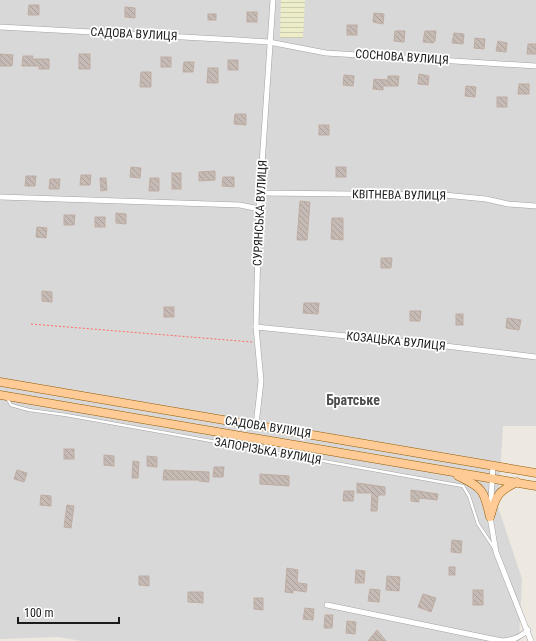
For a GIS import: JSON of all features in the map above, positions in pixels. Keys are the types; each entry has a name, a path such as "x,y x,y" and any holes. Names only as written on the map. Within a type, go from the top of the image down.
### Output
{"main road":[{"name":"САДОВА ВУЛИЦЯ","path":"0,382 536,473"},
{"name":"САДОВА ВУЛИЦЯ","path":"3,396 536,486"},
{"path":"447,471 475,484 486,496 490,517"},
{"path":"490,517 495,498 503,489 517,482"}],"street":[{"name":"СУРЯНСЬКА ВУЛИЦЯ","path":"256,425 261,381 256,327 259,209 272,0"},
{"name":"САДОВА ВУЛИЦЯ","path":"0,27 269,42"},
{"name":"СОСНОВА ВУЛИЦЯ","path":"269,42 326,53 536,66"},
{"name":"КВІТНЕВА ВУЛИЦЯ","path":"261,193 444,195 536,206"},
{"path":"0,197 240,205 259,209"},
{"name":"КОЗАЦЬКА ВУЛИЦЯ","path":"256,327 437,345 536,357"},
{"path":"493,465 494,479 490,517 496,552 528,630 531,641"},
{"path":"328,605 502,641 520,637 528,630"}],"lane":[{"name":"ЗАПОРІЗЬКА ВУЛИЦЯ","path":"3,396 11,405 29,410 66,415 462,486 469,496 478,524 496,552"}],"path":[{"path":"31,324 257,342"}],"shaded area":[{"path":"0,0 536,0 536,426 503,426 498,507 522,579 519,641 82,641 58,637 0,639"}],"green space":[{"path":"281,0 305,0 303,38 280,38"}],"building":[{"path":"29,5 39,5 39,15 28,15"},
{"path":"125,7 135,8 135,18 125,17"},
{"path":"247,12 257,12 257,22 247,22"},
{"path":"374,13 384,14 383,24 373,22"},
{"path":"208,14 216,14 216,20 208,20"},
{"path":"347,25 357,25 357,35 347,35"},
{"path":"395,31 405,31 404,42 394,41"},
{"path":"425,31 436,31 435,41 433,43 423,42"},
{"path":"454,33 464,34 463,44 452,43"},
{"path":"475,38 485,39 484,49 474,48"},
{"path":"498,41 507,43 506,52 496,51"},
{"path":"528,44 536,44 536,54 527,54"},
{"path":"0,54 13,55 12,66 0,66"},
{"path":"79,54 90,54 90,69 79,69"},
{"path":"23,56 33,56 32,59 49,59 49,69 39,69 39,66 22,66"},
{"path":"161,57 171,57 171,67 161,67"},
{"path":"228,60 238,60 238,70 228,70"},
{"path":"184,62 194,62 193,72 183,72"},
{"path":"208,68 218,68 218,83 207,83"},
{"path":"141,72 151,72 151,87 140,87"},
{"path":"419,74 429,76 428,85 418,84"},
{"path":"344,75 354,76 353,86 343,85"},
{"path":"388,76 399,76 398,86 383,86 383,90 373,89 374,79 388,80"},
{"path":"519,84 529,84 529,94 518,94"},
{"path":"466,86 476,87 475,97 465,96"},
{"path":"497,97 507,97 507,107 497,107"},
{"path":"235,114 246,114 246,125 234,124"},
{"path":"319,125 329,125 329,135 319,135"},
{"path":"131,167 141,168 140,178 130,177"},
{"path":"336,167 346,167 346,177 336,177"},
{"path":"215,171 215,180 199,181 199,172"},
{"path":"172,173 181,173 181,189 172,189"},
{"path":"81,175 91,175 90,185 80,185"},
{"path":"26,176 36,176 35,186 25,186"},
{"path":"223,177 234,177 234,187 222,186"},
{"path":"100,178 106,178 107,190 101,191"},
{"path":"150,178 159,178 159,191 149,191"},
{"path":"50,179 60,179 59,189 49,189"},
{"path":"300,201 310,202 307,240 297,240"},
{"path":"116,213 126,214 126,224 116,223"},
{"path":"64,215 75,215 74,225 64,225"},
{"path":"95,217 105,217 105,227 95,227"},
{"path":"332,218 343,218 343,240 331,239"},
{"path":"37,227 47,228 46,238 36,237"},
{"path":"381,258 392,258 391,268 381,268"},
{"path":"42,291 52,292 52,302 42,301"},
{"path":"304,303 319,303 318,314 303,313"},
{"path":"164,307 174,307 174,317 164,317"},
{"path":"410,311 421,311 420,321 410,321"},
{"path":"456,314 463,314 463,325 456,325"},
{"path":"507,318 521,320 519,330 506,328"},
{"path":"64,449 74,449 74,459 64,459"},
{"path":"104,455 114,456 114,466 104,465"},
{"path":"147,456 157,457 157,467 147,466"},
{"path":"133,461 139,462 138,478 132,478"},
{"path":"214,467 224,467 223,477 213,477"},
{"path":"17,470 27,473 24,482 14,479"},
{"path":"164,470 209,472 209,482 199,480 163,480"},
{"path":"260,474 289,476 289,486 260,484"},
{"path":"357,483 385,487 385,495 378,495 377,511 371,511 372,493 357,493"},
{"path":"411,490 438,494 437,500 419,498 419,502 411,501"},
{"path":"344,491 354,491 353,501 343,501"},
{"path":"41,495 51,496 51,506 40,505"},
{"path":"67,505 74,506 71,528 64,527"},
{"path":"452,540 462,541 461,553 451,552"},
{"path":"449,567 455,567 455,575 449,575"},
{"path":"287,568 298,570 298,583 307,584 306,592 293,590 293,593 285,592"},
{"path":"356,570 365,571 364,583 355,583"},
{"path":"139,576 149,576 149,586 139,585"},
{"path":"387,576 400,577 399,591 386,590"},
{"path":"370,589 380,590 379,602 368,601"},
{"path":"473,590 483,590 483,605 473,605"},
{"path":"188,592 203,592 203,603 188,602"},
{"path":"423,594 436,598 431,612 418,607"},
{"path":"254,598 263,598 263,610 254,609"},
{"path":"305,608 314,609 313,620 303,619"},
{"path":"325,615 333,615 332,628 324,628"},
{"path":"347,621 356,622 355,634 346,633"},
{"path":"377,630 386,641 368,641"}],"district":[{"name":"Братське","path":"353,400"}]}
